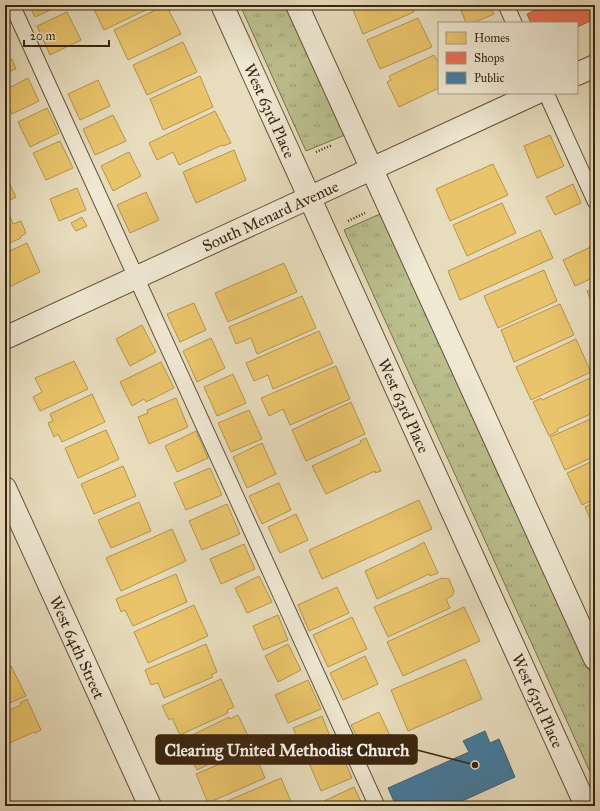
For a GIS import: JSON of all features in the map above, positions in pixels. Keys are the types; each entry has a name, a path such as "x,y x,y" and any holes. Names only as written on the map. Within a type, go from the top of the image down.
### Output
{"street":[{"name":"West 63rd Place","path":"222,5 586,806"},
{"path":"297,5 595,660"},
{"path":"578,74 595,66"},
{"name":"South Menard Avenue","path":"5,338 534,94"},
{"name":"West 64th Street","path":"5,488 150,806"}],"lane":[{"path":"12,5 377,806"},
{"path":"506,5 514,22"},
{"path":"546,94 595,200"}],"path":[{"path":"313,153 338,141"},
{"path":"344,222 370,211"}],"green space":[{"path":"240,5 286,5 345,135 306,151"},
{"path":"382,213 595,682 595,783 344,230"}],"building: Homes":[{"path":"29,5 61,5 35,17"},
{"path":"92,5 156,5 104,30"},
{"path":"166,5 181,34 128,60 114,30"},
{"path":"351,5 411,5 414,12 363,34"},
{"path":"459,5 490,5 494,14 475,22 466,22"},
{"path":"67,12 81,40 50,55 37,26"},
{"path":"418,18 432,47 380,69 367,40"},
{"path":"183,42 197,72 147,95 133,65"},
{"path":"434,55 438,62 438,88 399,107 387,82 391,80 389,76"},
{"path":"12,59 16,69 5,73 5,61"},
{"path":"200,76 213,107 163,130 150,99"},
{"path":"28,78 39,101 12,114 5,99 5,90"},
{"path":"98,80 110,106 80,120 68,94"},
{"path":"47,108 59,133 30,147 18,122"},
{"path":"215,111 231,143 222,145 179,165 173,152 157,160 149,143"},
{"path":"113,115 126,141 95,155 83,129"},
{"path":"550,135 564,166 537,178 524,146"},
{"path":"60,141 73,168 46,180 33,153"},
{"path":"234,150 246,180 196,203 183,172"},
{"path":"129,152 141,176 113,191 101,166"},
{"path":"493,164 508,195 450,221 436,189"},
{"path":"5,174 16,197 5,203"},
{"path":"573,184 581,203 555,215 546,197"},
{"path":"77,188 86,210 59,221 50,199"},
{"path":"146,192 159,220 130,233 117,205"},
{"path":"502,203 516,233 467,256 453,225"},
{"path":"7,209 13,224 21,221 26,233 20,237 21,238 5,245 5,210"},
{"path":"82,217 87,226 76,231 71,223"},
{"path":"540,230 553,258 460,300 448,271"},
{"path":"27,243 40,272 5,289 5,253"},
{"path":"595,245 595,277 575,286 563,260"},
{"path":"284,263 297,292 228,322 215,293"},
{"path":"544,270 557,301 498,328 484,296"},
{"path":"595,288 595,311 587,291"},
{"path":"302,296 316,328 257,354 251,338 236,344 229,327"},
{"path":"194,303 206,330 180,342 167,314"},
{"path":"560,304 574,335 514,362 501,330"},
{"path":"142,325 156,352 130,366 116,339"},
{"path":"319,331 333,363 273,389 268,375 254,381 246,363"},
{"path":"211,338 225,368 197,382 183,351"},
{"path":"576,339 591,372 531,400 516,367"},
{"path":"74,361 88,389 40,411 33,397 42,392 35,378"},
{"path":"161,362 174,388 146,402 144,399 132,406 120,382"},
{"path":"336,366 350,399 290,425 283,409 269,416 261,398"},
{"path":"233,374 246,403 217,416 204,387"},
{"path":"590,378 595,389 595,412 557,429 558,431 549,436 533,402 541,398 542,400"},
{"path":"92,394 105,422 62,442 58,434 54,437 48,423 53,421 50,414"},
{"path":"176,398 188,427 149,444 138,417 148,413 147,410"},
{"path":"351,402 365,434 306,461 292,430"},
{"path":"249,410 262,439 231,452 218,423"},
{"path":"595,417 595,456 565,470 550,437"},
{"path":"106,430 119,459 78,478 65,448"},
{"path":"196,431 208,458 177,472 165,446"},
{"path":"366,438 381,471 375,473 375,471 326,494 312,466 361,443 360,441"},
{"path":"262,443 276,474 247,488 233,457"},
{"path":"595,460 595,499 582,505 567,473"},
{"path":"123,466 136,496 94,514 81,484"},
{"path":"210,468 222,495 186,510 174,483"},
{"path":"279,483 291,510 262,524 249,496"},
{"path":"419,500 432,529 322,579 309,550"},
{"path":"139,502 151,531 111,548 98,520"},
{"path":"595,502 595,530 585,507"},
{"path":"227,504 240,534 202,550 189,521"},
{"path":"296,514 308,540 280,553 268,527"},
{"path":"172,529 186,561 121,591 106,558"},
{"path":"424,542 438,573 430,576 429,574 377,599 365,571"},
{"path":"244,544 255,569 221,584 210,559"},
{"path":"176,574 187,602 133,626 125,610 121,612 116,599"},
{"path":"259,576 272,602 247,613 235,588"},
{"path":"442,578 449,579 454,591 452,596 446,599 450,608 388,637 374,607"},
{"path":"337,587 349,613 309,631 298,605"},
{"path":"194,605 208,636 148,663 134,632"},
{"path":"464,607 480,641 403,676 387,642"},
{"path":"278,615 288,640 263,650 253,626"},
{"path":"352,617 367,649 328,667 313,635"},
{"path":"206,644 217,672 211,675 213,677 164,698 158,683 151,685 145,670"},
{"path":"288,644 301,670 278,682 265,656"},
{"path":"5,654 9,664 5,666"},
{"path":"365,656 378,684 343,700 330,673"},
{"path":"465,659 482,699 408,731 391,690"},
{"path":"11,666 26,696 5,705 5,669"},
{"path":"221,679 234,707 227,710 228,713 180,735 172,718 169,720 162,706"},
{"path":"308,680 321,709 288,723 275,695"},
{"path":"27,699 41,730 5,745 5,712 21,705 20,703"},
{"path":"379,712 391,738 364,751 351,725"},
{"path":"238,715 251,742 243,745 244,747 197,770 182,740 229,717 230,719"},
{"path":"322,716 332,742 305,754 293,728"},
{"path":"253,750 265,778 208,803 196,774"},
{"path":"340,750 352,778 321,791 309,763"},
{"path":"281,778 293,806 218,805"},
{"path":"354,787 363,806 327,806 324,801"}],"building: Shops":[{"path":"547,5 595,5 595,19 578,27 578,22 531,22 527,14"}],"building: Public":[{"path":"485,731 490,743 499,739 515,777 460,802 462,806 396,806 388,788 469,752 463,741"}],"place":[{"name":"Clearing United Methodist Church","path":"475,765"}]}
